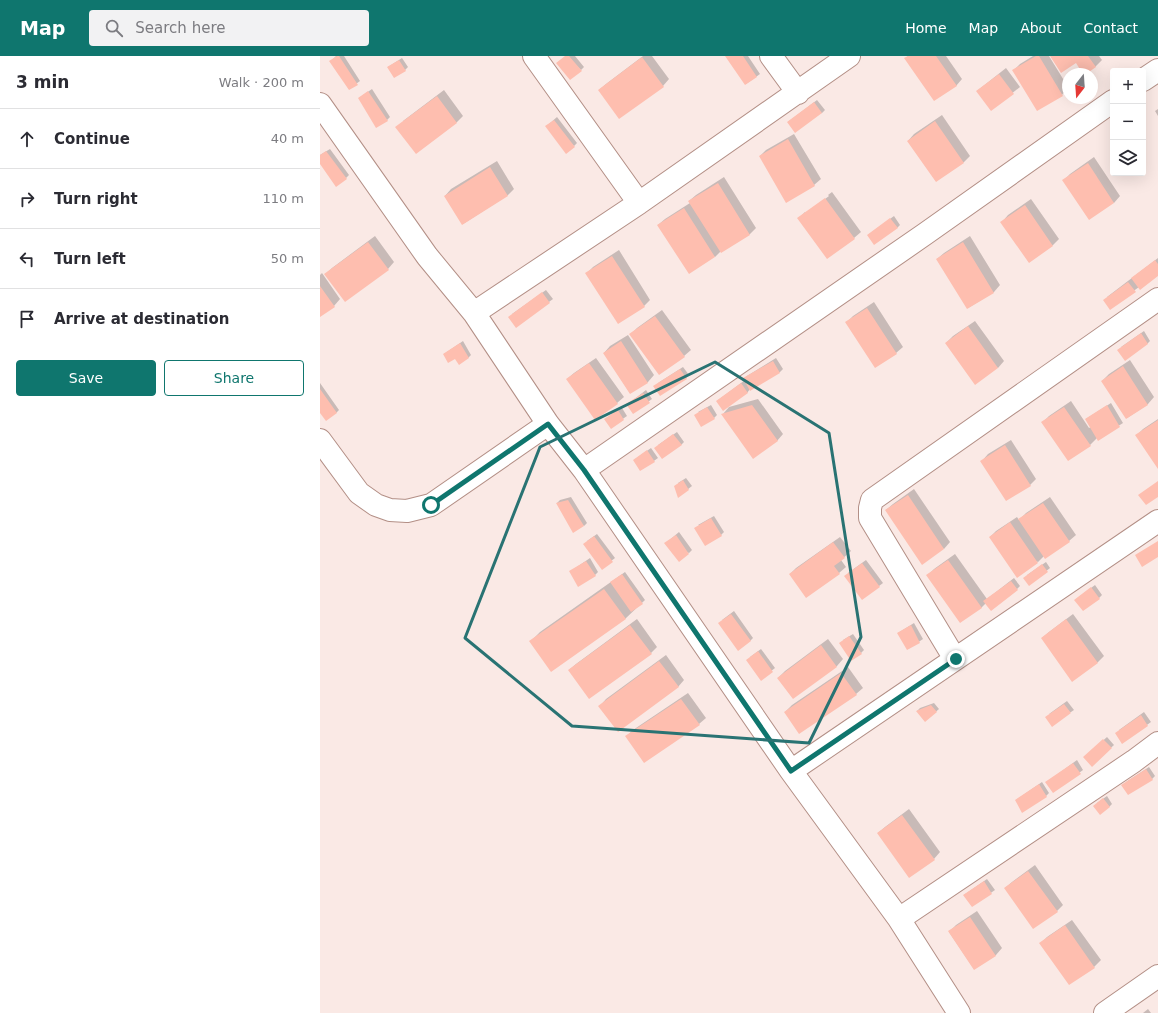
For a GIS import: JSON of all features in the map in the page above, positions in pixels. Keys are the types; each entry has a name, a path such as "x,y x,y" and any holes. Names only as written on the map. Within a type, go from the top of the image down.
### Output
{"street":[{"path":"534,56 639,202"},
{"path":"770,56 798,93"},
{"path":"474,313 639,202 798,93 849,56"},
{"path":"1146,78 1158,70"},
{"path":"320,104 427,256 474,313 548,424 584,470 791,771 899,919 959,1013"},
{"path":"584,470 1110,104"},
{"path":"956,659 870,518 872,500 1158,299"},
{"path":"320,440 359,493 376,505 390,510 407,511 431,505 548,424"},
{"path":"791,771 1158,521"},
{"path":"899,919 1158,744"},
{"path":"1104,1013 1158,976"}],"highlighted area":[{"path":"715,362 829,433 861,637 809,743 572,726 465,638 540,447"}],"building":[{"path":"339,56 358,85 349,90 329,61"},
{"path":"565,56 569,56 582,71 570,80 556,63"},
{"path":"725,56 743,56 757,77 745,85"},
{"path":"908,56 936,56 957,86 934,101 904,58"},
{"path":"1036,56 1039,56 1062,97 1037,111 1012,70"},
{"path":"1050,56 1088,56 1096,67 1079,68 1076,63 1068,68 1062,68 1061,73"},
{"path":"642,57 664,87 619,119 598,90"},
{"path":"399,60 406,71 394,78 387,67"},
{"path":"999,74 1014,94 991,111 976,91"},
{"path":"368,91 388,121 376,128 358,98"},
{"path":"437,96 457,123 416,154 395,127"},
{"path":"814,102 822,113 795,133 787,122"},
{"path":"554,120 575,147 566,154 545,126"},
{"path":"935,121 964,163 936,182 907,141"},
{"path":"788,139 815,186 786,203 759,156"},
{"path":"326,151 347,179 336,187 320,164 320,155"},
{"path":"1088,163 1114,203 1089,220 1062,180"},
{"path":"490,167 508,196 462,225 444,196"},
{"path":"718,183 750,235 721,253 688,201"},
{"path":"825,198 855,239 827,259 797,218"},
{"path":"1025,205 1053,246 1029,263 1000,222"},
{"path":"684,208 715,257 689,274 657,225"},
{"path":"890,218 898,228 874,245 867,235"},
{"path":"368,242 389,270 345,302 324,274"},
{"path":"963,242 994,293 967,309 936,259"},
{"path":"612,256 645,307 618,324 585,273"},
{"path":"1155,260 1158,264 1158,276 1140,290 1131,278"},
{"path":"1128,282 1136,292 1110,310 1103,300"},
{"path":"320,286 335,307 320,317"},
{"path":"542,292 550,303 516,328 508,317"},
{"path":"867,308 897,354 875,368 845,322"},
{"path":"655,316 685,357 659,375 629,334"},
{"path":"968,326 998,368 975,385 945,343"},
{"path":"1141,333 1148,344 1125,361 1117,350"},
{"path":"621,341 648,383 630,394 603,353"},
{"path":"460,343 469,358 459,365 455,359 448,363 443,354"},
{"path":"773,361 780,373 750,391 743,378"},
{"path":"589,363 618,404 595,420 566,379"},
{"path":"1123,366 1148,405 1126,419 1101,381"},
{"path":"680,369 687,379 660,396 653,386"},
{"path":"741,383 748,393 723,411 716,401"},
{"path":"320,389 337,413 326,421 320,413"},
{"path":"643,393 650,403 633,414 626,404"},
{"path":"752,405 778,441 753,459 721,414"},
{"path":"1107,405 1120,427 1098,441 1085,419"},
{"path":"707,407 715,419 701,427 694,415"},
{"path":"1064,407 1091,446 1068,461 1041,422"},
{"path":"618,410 624,420 611,429 604,419"},
{"path":"1158,420 1158,469 1135,435"},
{"path":"673,434 682,445 662,459 654,448"},
{"path":"1005,445 1031,486 1006,501 980,461"},
{"path":"647,450 655,462 640,471 633,460"},
{"path":"683,480 689,490 678,498 674,486"},
{"path":"1158,481 1158,497 1146,505 1138,495"},
{"path":"908,495 944,549 922,565 885,510"},
{"path":"568,500 584,526 573,533 556,503"},
{"path":"1043,503 1070,542 1045,559 1018,519"},
{"path":"711,518 722,536 705,546 694,528"},
{"path":"1010,522 1038,563 1017,578 989,537"},
{"path":"676,535 689,554 679,562 664,543"},
{"path":"594,536 613,562 602,570 583,544"},
{"path":"1158,541 1158,557 1142,567 1135,555"},
{"path":"833,542 845,558 834,566 840,574 806,598 789,574"},
{"path":"948,560 982,608 960,623 926,575"},
{"path":"586,561 596,576 578,587 569,571"},
{"path":"862,563 880,587 862,600 844,576"},
{"path":"1042,564 1048,572 1029,586 1023,578"},
{"path":"622,574 643,604 631,612 610,582"},
{"path":"1011,581 1018,590 991,611 983,601"},
{"path":"1091,587 1100,599 1083,611 1074,600"},
{"path":"604,589 626,619 551,672 529,641"},
{"path":"731,614 751,641 738,651 718,623"},
{"path":"1066,619 1098,663 1072,682 1041,638"},
{"path":"630,625 652,654 589,699 568,670"},
{"path":"911,625 920,643 907,650 897,633"},
{"path":"849,636 862,654 851,661 839,643"},
{"path":"821,645 837,667 793,699 777,678"},
{"path":"758,651 773,672 761,681 746,660"},
{"path":"659,661 679,687 618,732 598,706"},
{"path":"841,673 857,695 799,734 784,712"},
{"path":"681,699 700,725 644,763 625,736"},
{"path":"1064,704 1071,713 1052,727 1045,717"},
{"path":"931,705 937,712 925,722 916,711"},
{"path":"1141,715 1148,726 1122,744 1115,733"},
{"path":"1103,739 1112,748 1092,767 1083,757"},
{"path":"1073,763 1081,774 1053,793 1045,782"},
{"path":"1146,769 1153,780 1128,795 1121,785"},
{"path":"1039,784 1047,797 1022,813 1015,800"},
{"path":"1103,798 1110,807 1100,815 1093,806"},
{"path":"902,815 935,860 909,878 877,833"},
{"path":"1028,871 1058,912 1033,929 1004,888"},
{"path":"984,881 992,894 972,907 963,895"},
{"path":"970,917 996,956 974,970 948,931"},
{"path":"1065,925 1095,968 1069,985 1039,943"}],"route":[{"path":"431,505 548,424 584,470 791,771 956,659"}]}
